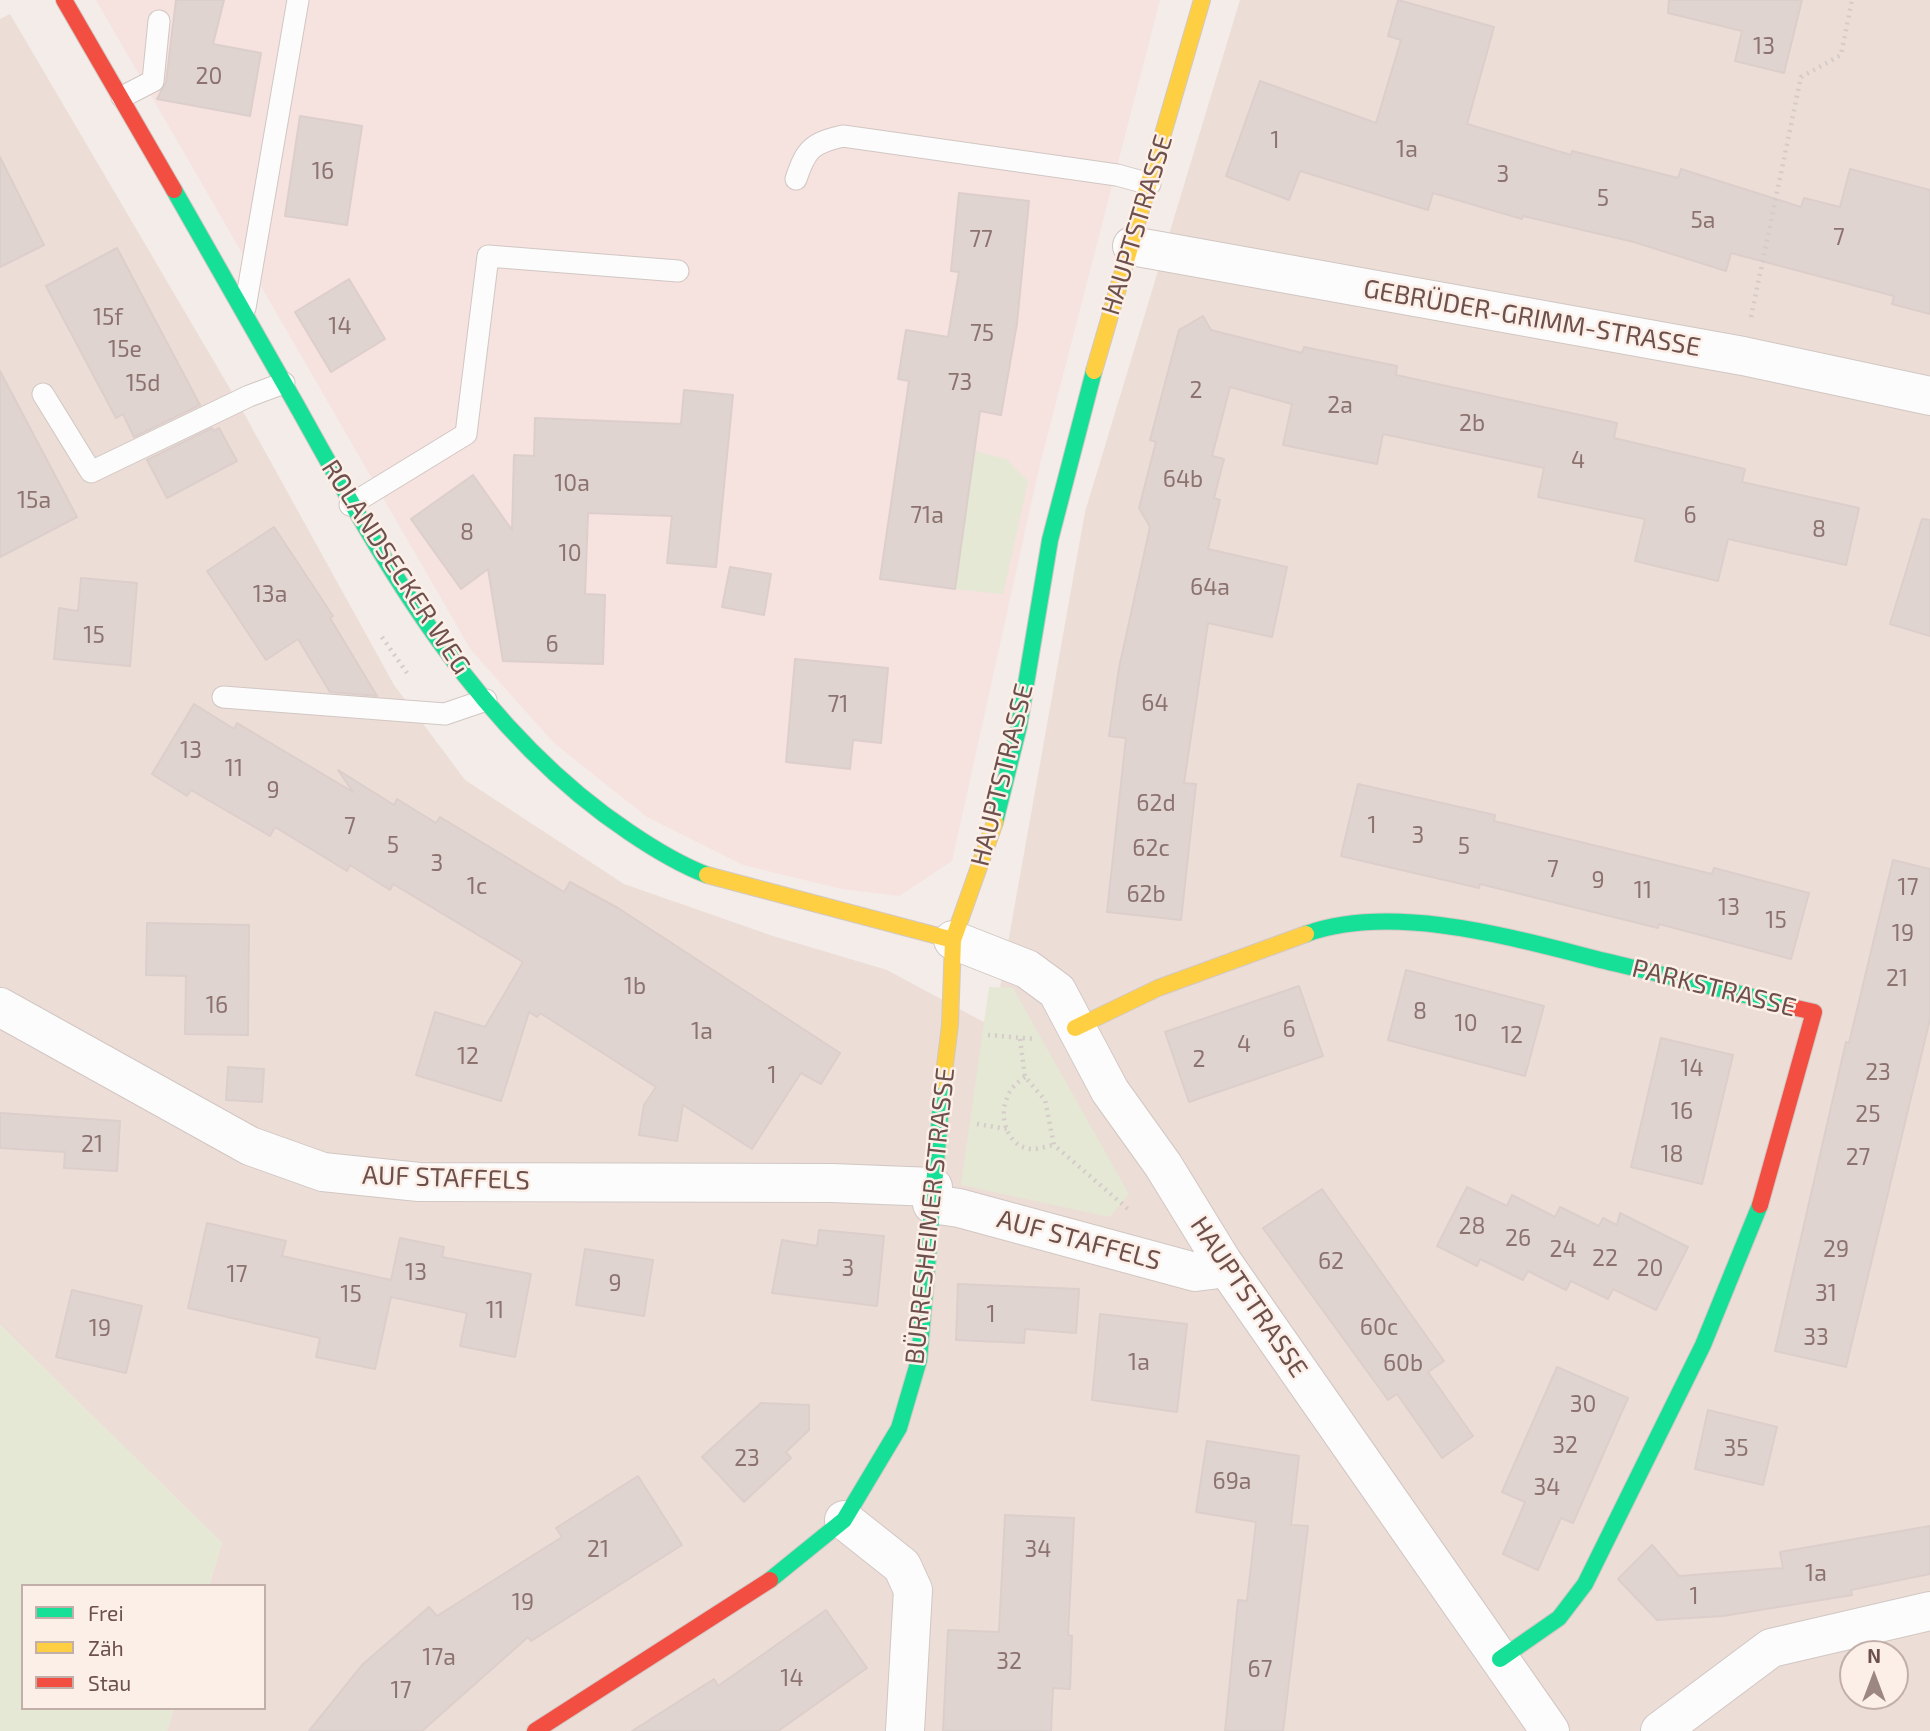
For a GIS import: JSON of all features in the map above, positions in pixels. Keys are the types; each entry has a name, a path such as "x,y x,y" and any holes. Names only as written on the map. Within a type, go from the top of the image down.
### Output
{"street":[{"name":"ROLANDSECKER WEG","path":"64,0 284,383 350,505 446,654 532,753 594,806 666,857 757,889 953,940"},
{"name":"HAUPTSTRASSE","path":"1202,0 1132,246 1091,376 1050,540 1019,726 990,840 953,940 1027,969 1056,991 1110,1091 1163,1165 1222,1261 1550,1731"},
{"name":"GEBRÜDER-GRIMM-STRASSE","path":"1132,246 1743,356 1930,396"},
{"name":"PARKSTRASSE","path":"1075,1028 1158,988 1328,926 1402,923 1481,930 1814,1012 1758,1213 1703,1345 1585,1584 1559,1618 1500,1659"},
{"name":"BÜRRESHEIMER STRASSE","path":"535,1731 781,1573 844,1521 899,1428 919,1360 950,1025 953,940"},
{"name":"AUF STAFFELS","path":"0,1007 250,1146 323,1172 419,1182 832,1183 933,1195 1195,1272 1212,1270 1222,1261"},
{"path":"844,1521 902,1566 913,1590 905,1731"},
{"path":"1660,1731 1771,1648 1930,1611"}],"lane":[{"path":"244,313 298,0"},
{"path":"122,97 153,81 159,21"},
{"path":"796,179 804,155 821,141 843,136 1117,175 1150,184"},
{"path":"350,505 466,434 488,256 678,271"},
{"path":"43,394 91,472 249,396 284,383"},
{"path":"223,697 445,714 486,700"}],"path":[{"path":"1743,356 1801,77 1841,55 1852,0"},
{"path":"1020,1039 1025,1077 1045,1100 1054,1145 1131,1211 1133,1254"},
{"path":"1025,1077 1012,1088 1005,1100 1007,1129 1014,1142 1031,1149 1054,1145"}],"shaded area":[{"path":"96,0 1160,0 1039,468 952,861 899,896 842,889 743,865 647,817 554,743 471,650"},
{"path":"1240,0 1930,0 1930,1731 167,1731 173,1710 266,1710 266,1584 210,1584 222,1543 0,1325 0,19 10,14 236,399 394,685 465,780 624,884 773,936 887,970 993,1027 1085,512"}],"green space":[{"path":"974,451 1006,459 1028,481 1003,594 955,589"},
{"path":"989,987 1013,988 1129,1194 1110,1217 961,1185"},
{"path":"0,1325 222,1543 210,1584 21,1584 21,1710 173,1710 167,1731 0,1731"}],"building":[{"path":"176,0 224,0 213,44 261,53 250,116 157,99 166,82"},
{"path":"1398,0 1494,27 1467,124 1571,155 1572,151 1678,178 1681,169 1801,207 1804,198 1840,207 1850,169 1930,190 1930,314 1892,304 1894,296 1731,253 1726,271 1634,242 1523,216 1522,219 1433,193 1428,210 1300,171 1289,200 1226,176 1260,81 1376,123 1401,40 1388,36"},
{"path":"1669,0 1802,0 1784,73 1735,61 1742,31 1668,13"},
{"path":"300,116 362,126 347,225 285,216"},
{"path":"0,157 44,245 0,267"},
{"path":"959,193 1029,201 1017,323 1001,415 980,411 955,589 880,579 909,381 898,379 906,330 948,337 959,272 951,271"},
{"path":"117,248 200,405 134,437 123,414 116,418 46,286"},
{"path":"349,279 385,339 331,372 295,312"},
{"path":"1203,316 1211,330 1302,353 1304,347 1397,366 1396,375 1617,423 1614,438 1745,469 1742,482 1859,508 1846,565 1728,539 1718,581 1635,561 1645,519 1538,497 1544,468 1383,434 1377,464 1283,445 1292,404 1230,387 1212,456 1224,459 1214,498 1220,500 1208,549 1287,567 1272,637 1208,623 1184,783 1196,784 1181,920 1107,912 1126,738 1109,736 1119,668 1150,527 1139,508 1156,442 1150,440 1179,330"},
{"path":"0,371 77,517 0,557"},
{"path":"684,390 733,395 716,567 667,563 672,516 588,513 585,594 605,595 603,664 503,661 488,569 461,589 411,519 473,475 512,530 514,455 534,456 535,418 681,424"},
{"path":"212,428 214,431 219,428 237,461 167,498 147,460"},
{"path":"1922,519 1930,520 1930,636 1890,624"},
{"path":"274,527 333,616 330,618 377,696 330,692 298,639 266,660 207,571"},
{"path":"730,567 771,574 764,615 722,607"},
{"path":"81,578 137,583 130,666 54,659 59,608 78,611"},
{"path":"795,659 888,668 881,743 853,740 850,769 786,762"},
{"path":"194,704 234,729 237,723 353,792 338,770 394,805 397,799 436,823 440,817 564,892 570,882 618,908 840,1053 821,1084 801,1073 752,1149 683,1105 677,1141 639,1135 644,1105 656,1087 540,1013 537,1017 529,1012 501,1101 416,1075 435,1012 485,1027 523,962 393,884 390,890 350,865 347,871 275,827 270,836 191,790 187,796 152,774"},
{"path":"1358,784 1495,815 1494,821 1712,874 1714,868 1809,893 1791,959 1659,924 1658,928 1480,884 1479,888 1341,856"},
{"path":"1893,860 1930,869 1930,1019 1846,1367 1775,1351 1846,1042 1849,1043"},
{"path":"147,923 249,925 248,1035 185,1034 186,976 146,975"},
{"path":"1406,970 1544,1006 1525,1076 1388,1040"},
{"path":"1299,986 1323,1056 1189,1102 1165,1032"},
{"path":"1661,1038 1733,1055 1702,1184 1631,1167"},
{"path":"228,1067 264,1069 262,1102 226,1100"},
{"path":"0,1113 120,1121 117,1171 64,1168 65,1152 0,1148"},
{"path":"1467,1187 1507,1206 1512,1195 1555,1217 1560,1207 1599,1226 1603,1218 1617,1225 1620,1213 1688,1247 1656,1310 1613,1289 1608,1299 1571,1281 1566,1290 1528,1271 1523,1280 1480,1259 1477,1266 1437,1246"},
{"path":"1322,1189 1444,1361 1428,1372 1473,1436 1442,1458 1397,1394 1388,1400 1263,1228"},
{"path":"207,1223 286,1241 282,1256 391,1280 400,1238 444,1247 442,1257 531,1274 515,1357 460,1346 467,1313 391,1297 375,1369 316,1357 320,1338 188,1308"},
{"path":"819,1230 884,1236 877,1306 772,1293 782,1240 817,1246"},
{"path":"585,1249 653,1260 644,1316 576,1305"},
{"path":"958,1284 1079,1289 1076,1333 1025,1329 1024,1343 956,1340"},
{"path":"72,1290 142,1306 126,1373 56,1357"},
{"path":"1100,1314 1187,1324 1177,1412 1092,1400"},
{"path":"1557,1367 1628,1398 1573,1523 1561,1518 1538,1570 1503,1554 1525,1502 1502,1492"},
{"path":"761,1403 809,1405 809,1430 786,1452 791,1458 744,1502 702,1457"},
{"path":"1708,1410 1777,1427 1763,1485 1695,1469"},
{"path":"1207,1441 1299,1456 1291,1525 1308,1526 1283,1731 1225,1731 1238,1600 1247,1601 1256,1522 1196,1512"},
{"path":"638,1476 682,1545 531,1641 528,1637 422,1731 309,1731 363,1664 429,1607 437,1616 562,1537 556,1528"},
{"path":"1005,1515 1074,1518 1068,1635 1072,1636 1070,1689 1053,1688 1051,1731 943,1731 948,1630 999,1632"},
{"path":"1930,1526 1930,1574 1851,1590 1852,1595 1723,1616 1657,1620 1618,1579 1652,1545 1679,1576 1783,1568 1780,1552"},
{"path":"826,1610 867,1668 778,1731 632,1731 714,1679 718,1686"}],"traffic: fast":[{"path":"174,190 364,524 438,639 479,693 524,744 574,791 629,832 676,861 707,875"},
{"path":"995,822 1019,726 1050,540 1094,371"},
{"path":"1306,934 1341,925 1377,922 1456,927 1534,943 1792,1007"},
{"path":"770,1580 844,1520 899,1428 919,1360 943,1081"},
{"path":"1500,1659 1559,1618 1585,1584 1703,1345 1760,1205"}],"traffic: slow":[{"path":"1094,371 1202,0"},
{"path":"943,1081 950,1025 953,940 995,822"},
{"path":"707,875 953,940"},
{"path":"1075,1028 1158,988 1306,934"}],"traffic: jam":[{"path":"64,0 174,190"},
{"path":"1760,1205 1814,1012 1792,1007"},
{"path":"535,1731 770,1580"}]}
